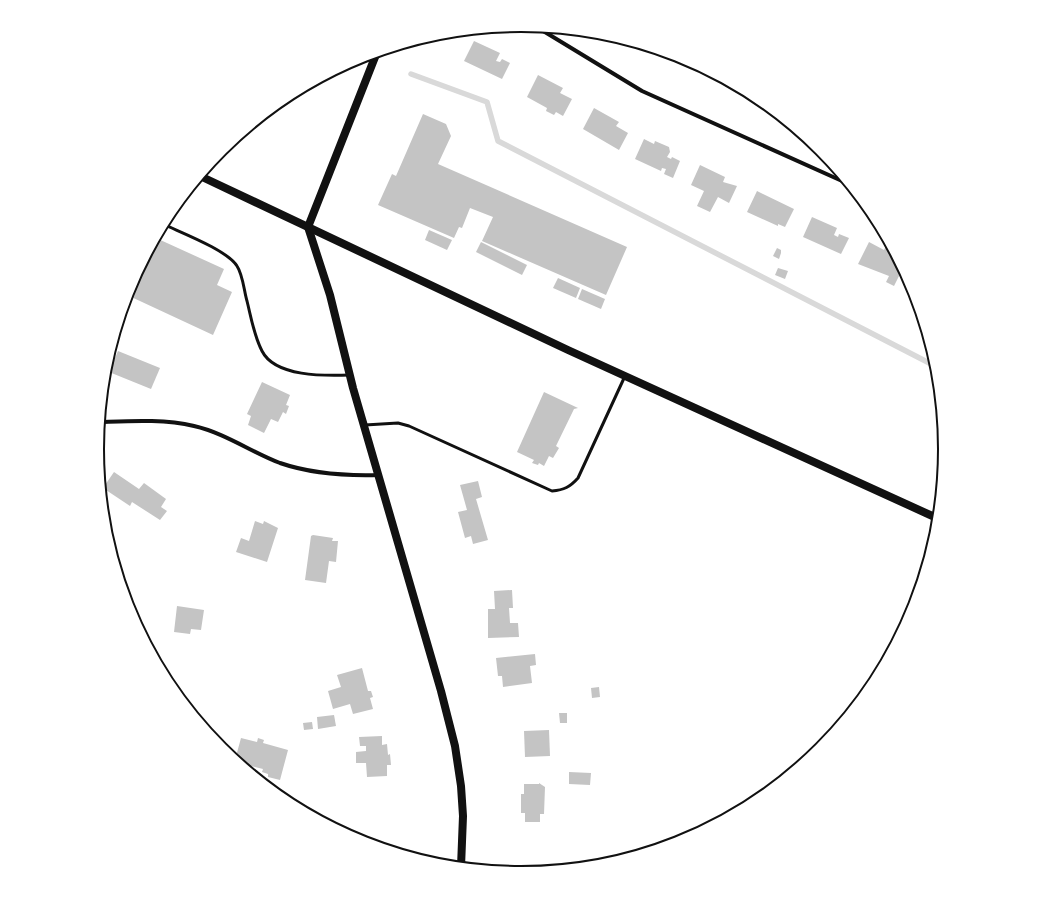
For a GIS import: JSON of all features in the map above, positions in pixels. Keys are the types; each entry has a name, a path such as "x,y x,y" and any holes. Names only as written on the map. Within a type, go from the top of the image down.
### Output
{"main road":[{"path":"374,59 308,227 330,295 350,375 380,475 455,746 461,786 463,816 461,861"},
{"path":"205,178 625,376 933,516"}],"street":[{"path":"546,33 642,91 840,180"},
{"path":"105,422 168,422 194,426 228,438 280,463 318,472 351,476 380,475"}],"lane":[{"path":"169,227 226,254 237,266 262,352 270,361 300,373 320,376 350,375"},
{"path":"364,425 398,423 409,426 552,491 562,490 571,486 578,478 625,376"}],"building":[{"path":"474,41 500,53 496,61 500,62 502,59 510,63 502,79 464,61"},
{"path":"538,75 563,88 560,93 572,99 563,116 556,112 554,115 546,111 547,108 527,97"},
{"path":"594,108 619,122 616,126 628,133 619,150 583,129"},
{"path":"423,114 446,124 451,136 438,164 627,247 606,295 482,241 493,217 470,208 462,228 459,227 454,238 378,205 392,174 396,176"},
{"path":"644,139 654,144 655,141 669,147 670,152 667,157 671,159 672,157 680,161 673,178 664,174 666,169 662,168 661,171 635,159"},
{"path":"700,165 725,177 723,182 737,186 729,203 718,197 710,212 697,206 704,191 691,185"},
{"path":"757,191 794,209 785,227 778,224 778,226 747,212"},
{"path":"812,217 837,228 834,235 838,237 839,234 849,238 841,254 803,237"},
{"path":"429,230 452,240 447,250 425,240"},
{"path":"160,240 224,269 217,285 232,292 213,335 133,298"},
{"path":"481,242 527,265 522,275 476,252"},
{"path":"869,242 884,250 886,246 900,274 894,286 886,282 889,276 858,264"},
{"path":"777,248 781,250 779,259 773,256"},
{"path":"778,268 788,271 785,279 775,275"},
{"path":"558,278 580,288 576,298 553,288"},
{"path":"582,289 605,299 601,309 578,299"},
{"path":"118,351 160,368 151,389 112,373"},
{"path":"262,382 290,395 286,405 289,406 286,414 283,412 278,422 271,419 264,433 248,425 251,416 247,414"},
{"path":"544,392 578,408 574,409 556,446 559,448 553,458 549,456 544,466 539,463 538,465 532,463 534,460 517,452"},
{"path":"114,472 139,489 144,483 166,499 161,507 167,511 160,520 132,502 130,506 107,490 106,484"},
{"path":"478,481 482,497 476,499 488,540 473,544 471,536 465,538 458,512 467,510 460,485"},
{"path":"255,521 263,524 264,521 278,528 267,562 236,552 241,538 249,541"},
{"path":"311,536 333,538 332,541 338,541 336,562 329,561 326,583 305,580"},
{"path":"512,590 513,608 509,608 510,623 518,623 519,637 488,638 488,609 495,609 494,591"},
{"path":"177,606 204,610 201,630 191,629 190,634 174,632"},
{"path":"535,654 536,665 530,666 532,683 503,687 502,676 498,676 496,658"},
{"path":"362,668 368,691 371,691 373,697 370,698 373,709 353,714 350,704 333,709 328,691 341,687 337,675"},
{"path":"599,687 600,697 592,698 591,688"},
{"path":"559,713 567,713 567,723 560,723"},
{"path":"334,715 336,726 318,729 317,717"},
{"path":"312,722 313,729 304,730 303,723"},
{"path":"549,730 550,756 525,757 524,731"},
{"path":"382,736 382,745 387,744 388,755 390,754 391,765 387,765 387,776 367,777 366,763 356,763 356,752 366,751 366,746 360,746 359,737"},
{"path":"241,738 257,742 258,738 264,740 263,743 288,750 280,780 268,777 268,774 262,772 263,769 251,766 237,753"},
{"path":"569,772 591,773 590,785 569,784"},
{"path":"539,783 545,787 544,814 540,814 540,822 525,822 525,813 521,813 521,794 524,794 524,784"}],"waterway":[{"path":"411,74 487,102 498,141 929,363"}]}
